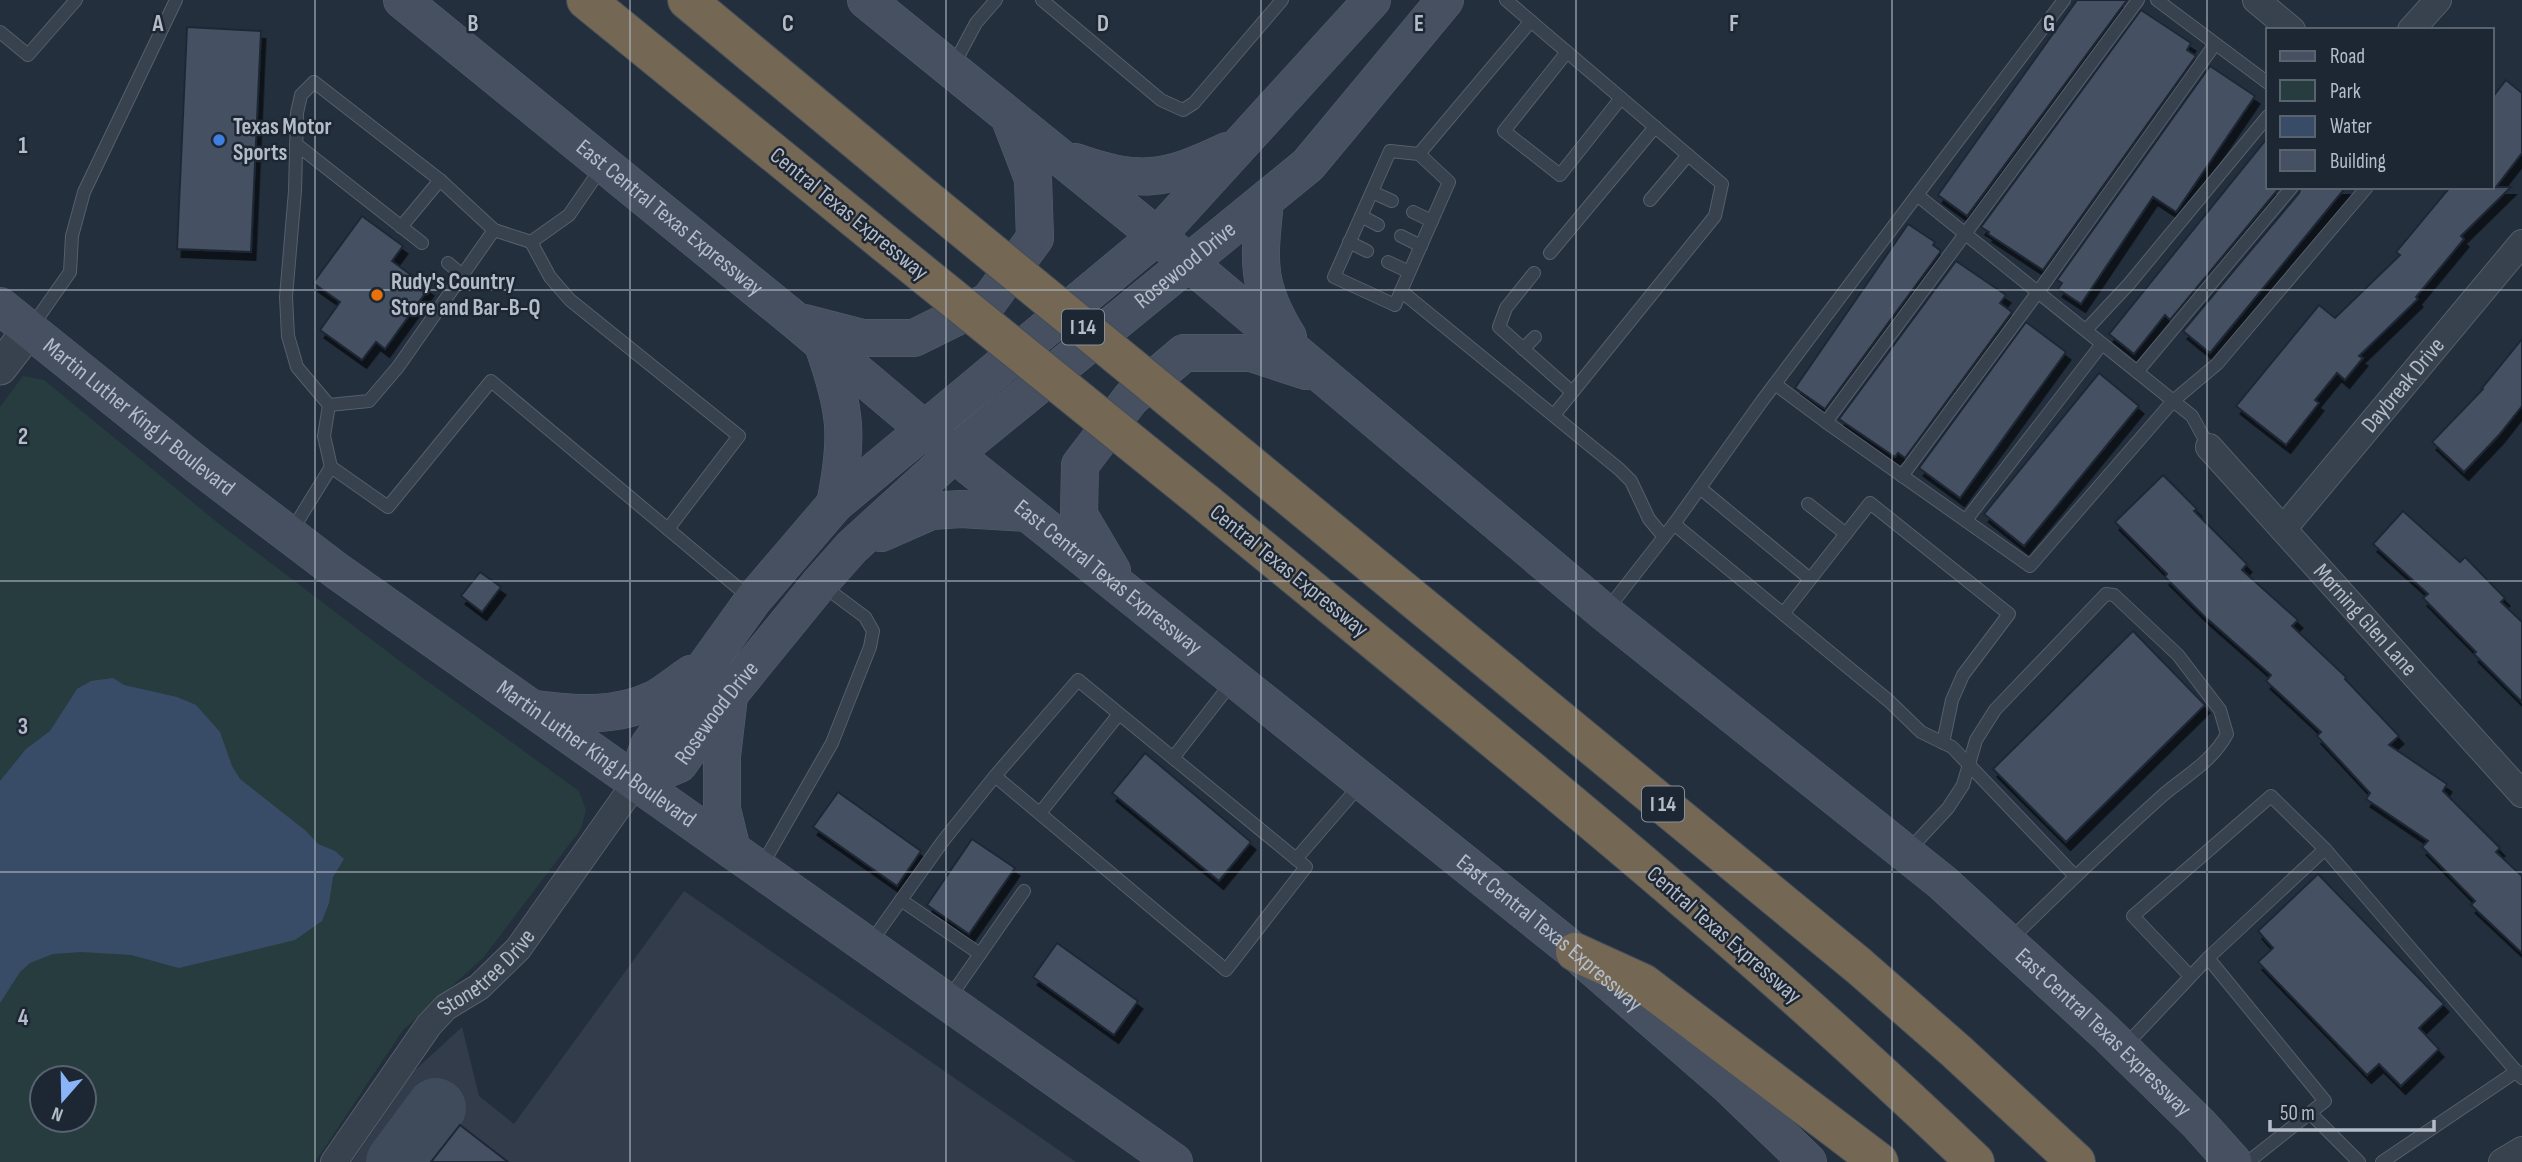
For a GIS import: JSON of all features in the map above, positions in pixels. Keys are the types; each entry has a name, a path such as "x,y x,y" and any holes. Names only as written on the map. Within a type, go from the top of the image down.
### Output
{"highway":[{"name":"Central Texas Expressway","path":"563,0 599,11 1205,502 1607,834 1873,1065 1975,1162"},
{"name":"I 14","path":"687,0 1859,966 2076,1162"},
{"path":"1575,953 1643,982 1879,1162"}],"main road":[{"name":"East Central Texas Expressway","path":"402,0 796,321 954,454 1575,953 1729,1086 1808,1162"},
{"name":"East Central Texas Expressway","path":"866,0 1157,236 1605,613 1943,883 2123,1049 2199,1124 2233,1162"},
{"name":"Rosewood Drive","path":"636,782 649,745 753,600 835,504 1157,236 1372,0"},
{"name":"Rosewood Drive","path":"636,782 679,764 715,712 852,547 954,454 1308,165 1445,0"},
{"path":"796,321 862,338 914,338 989,302 1035,238 1033,179 1008,116"},
{"path":"1057,155 1113,174 1135,177 1164,176 1188,170 1241,145"},
{"path":"1265,201 1260,259 1262,281 1271,310 1312,366"},
{"name":"Martin Luther King Jr Boulevard","path":"0,306 289,535 529,708 1174,1162"},
{"path":"823,345 839,390 845,434 835,504"},
{"path":"1122,589 1079,515 1080,465 1131,398 1184,353 1251,353 1312,366"},
{"path":"852,547 931,511 961,509 1028,513"},
{"path":"529,708 588,715 621,710 654,699 707,664"},
{"path":"729,696 722,756 722,809 746,861"}],"street":[{"path":"2256,0 2290,28"},
{"path":"2413,28 2438,0"},
{"name":"Daybreak Drive","path":"2284,528 2522,243"},
{"path":"0,368 30,329"},
{"name":"Morning Glen Lane","path":"2209,447 2522,794"},
{"name":"Stonetree Drive","path":"334,1162 429,1026 446,1007 493,975 518,949 636,782"},
{"path":"2502,1162 2522,1150"}],"lane":[{"path":"0,32 28,55 76,0"},
{"path":"30,329 70,272 72,236 84,192 176,0"},
{"path":"951,69 976,23 996,0"},
{"path":"1042,0 1161,100 1183,110 1194,103 1282,0"},
{"path":"1506,0 1722,184 1715,216 1554,415"},
{"path":"1605,613 2064,0"},
{"path":"1826,422 2138,0"},
{"path":"2157,0 2266,82"},
{"path":"1419,154 1531,21"},
{"path":"1902,476 2038,292 2215,44"},
{"path":"1567,52 1504,131 1560,175 1621,98"},
{"path":"668,529 739,436 570,300 550,277 531,242 494,230 440,180 314,82 301,94 297,113 295,191 286,297 288,335 297,367 329,405 324,436 331,467 388,507 491,380 668,529 753,600"},
{"path":"2086,330 2129,284 2266,118"},
{"path":"1550,253 1655,127"},
{"path":"296,144 422,243"},
{"path":"1390,151 1419,154 1449,182 1395,305 1334,277 1372,192 1390,151"},
{"path":"1650,200 1688,155"},
{"path":"531,242 569,215 603,164"},
{"path":"401,227 440,180"},
{"path":"2137,372 2290,189"},
{"path":"1775,384 2030,566 2173,401 2217,364 2365,189"},
{"path":"1372,192 1392,201"},
{"path":"1917,195 2192,416 2209,447"},
{"path":"1413,212 1432,221"},
{"path":"1361,216 1378,225"},
{"path":"329,405 369,401 398,366 494,230"},
{"path":"1401,236 1421,246"},
{"path":"1349,242 1367,251"},
{"path":"1388,262 1409,272"},
{"path":"448,263 462,275"},
{"path":"1534,273 1506,308 1499,327 1573,392"},
{"path":"1401,291 1631,481 1649,519 1664,537"},
{"path":"1524,349 1535,337"},
{"path":"1966,520 2102,344"},
{"path":"289,535 331,467"},
{"path":"1700,488 1810,579"},
{"path":"1783,614 1870,503 2009,614 1963,675 1952,701 1942,743"},
{"path":"1808,504 1846,534"},
{"path":"1674,524 1889,701 1921,732 1952,747 2074,876"},
{"path":"746,861 832,743 870,647 873,631 865,617 820,583"},
{"path":"1906,854 1948,808 1963,785 1976,740 1995,710 2106,594 2115,595 2178,655 2220,710 2227,734 2218,751 2165,794 2074,876 2008,943"},
{"path":"1173,758 1234,680"},
{"path":"867,947 943,841 995,776 1078,681 1306,867 1226,970 995,776"},
{"path":"1040,813 1119,714"},
{"path":"1296,859 1362,782"},
{"path":"2190,976 2133,916 2271,796 2325,849 2519,1075 2382,1162"},
{"path":"2123,1049 2208,958 2325,849"},
{"path":"946,1002 1024,891"},
{"path":"901,900 980,954"},
{"path":"2208,958 2325,1101 2248,1162"},
{"path":"2310,1113 2358,1162"}],"shaded area":[{"path":"684,891 1076,1162 352,1162 413,1072 462,1027 479,1096 514,1124"}],"green space":[{"path":"23,376 44,380 218,523 405,665 579,791 586,810 581,829 483,958 403,1030 315,1162 0,1162 0,407"}],"water":[{"path":"113,678 124,685 177,697 196,705 220,732 232,766 240,779 306,831 318,844 335,851 344,859 333,877 329,903 322,921 295,940 179,968 131,955 81,952 53,954 30,963 20,972 0,1003 0,781 26,749 50,731 77,689 91,681"}],"building":[{"path":"2077,0 2127,0 1967,216 1938,195"},
{"path":"2141,10 2191,43 2187,50 2196,56 2043,270 1981,227"},
{"name":"Texas Motor Sports","path":"187,27 261,31 251,252 177,249"},
{"path":"2210,66 2255,96 2176,212 2153,197 2081,304 2058,289 2062,283 2057,280"},
{"path":"2506,80 2522,93 2522,153 2496,187 2511,187 2461,236 2464,239 2416,297 2418,299 2359,356 2363,358 2345,380 2337,373 2315,400 2319,403 2286,445 2236,406 2319,305 2335,318 2400,255 2396,252 2448,189 2494,189 2494,95"},
{"path":"2266,139 2266,189 2278,189 2170,320 2165,315 2134,354 2109,334"},
{"path":"2300,189 2344,189 2210,353 2183,331"},
{"name":"Rudy's Country Store and Bar-B-Q","path":"362,216 403,246 392,261 429,288 385,349 376,342 362,360 320,330 340,302 313,283"},
{"path":"1908,224 1935,242 1933,245 1941,251 1825,409 1795,388"},
{"path":"1956,261 2006,295 2000,303 2012,312 1905,458 1898,453 1895,457 1839,419"},
{"path":"2026,322 2066,352 1960,498 1919,468"},
{"path":"2522,339 2522,406 2464,472 2432,442 2483,389"},
{"path":"2099,373 2139,406 2024,546 1984,514"},
{"path":"2163,475 2197,509 2194,511 2247,564 2242,570 2298,620 2292,626 2346,677 2399,736 2389,745 2447,784 2443,791 2500,848 2496,852 2522,876 2522,953 2471,905 2475,901 2422,847 2428,841 2366,799 2370,793 2317,736 2321,732 2266,681 2271,675 2204,616 2115,522"},
{"path":"2403,511 2460,562 2465,557 2505,598 2501,602 2522,622 2522,702 2423,598 2428,594 2373,544"},
{"path":"480,572 501,587 482,612 461,596"},
{"path":"2133,631 2205,705 2066,842 1993,769"},
{"path":"1145,753 1251,842 1219,881 1112,793"},
{"path":"838,792 921,851 897,886 813,827"},
{"path":"972,839 1015,868 969,934 927,905"},
{"path":"2318,874 2444,1004 2419,1028 2439,1049 2401,1086 2379,1064 2367,1075 2258,962 2273,948 2258,931"},
{"path":"1057,943 1138,1001 1114,1035 1033,977"},
{"path":"460,1125 508,1162 431,1162"}],"taxiway":[{"path":"396,1162 436,1108"}],"place":[{"name":"Texas Motor Sports","path":"219,140"},
{"name":"Rudy's Country Store and Bar-B-Q","path":"377,295"}]}
